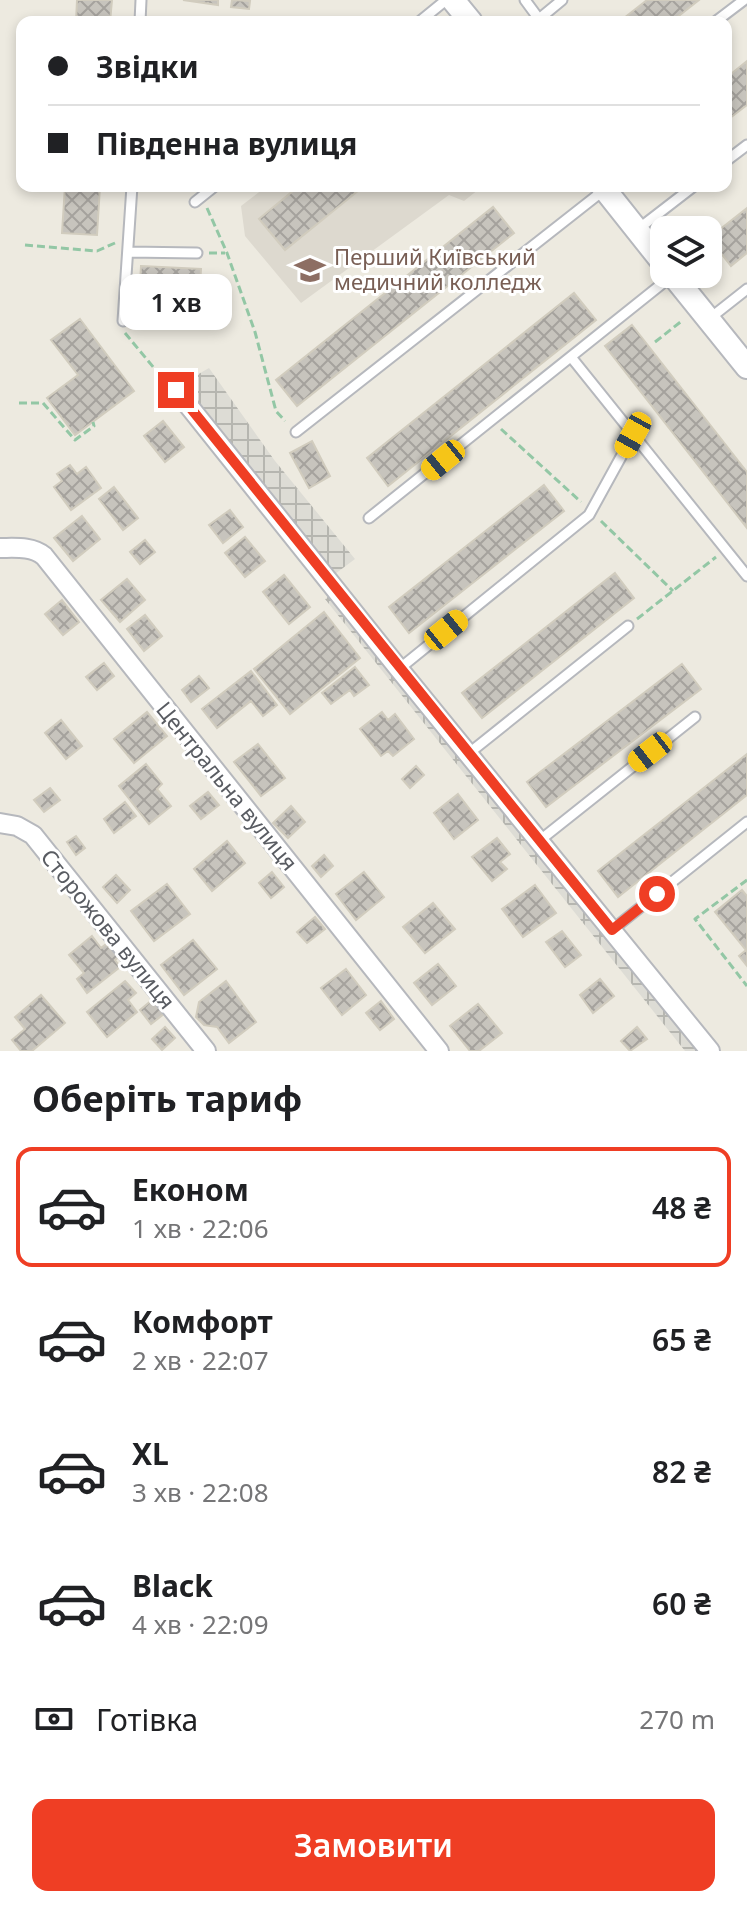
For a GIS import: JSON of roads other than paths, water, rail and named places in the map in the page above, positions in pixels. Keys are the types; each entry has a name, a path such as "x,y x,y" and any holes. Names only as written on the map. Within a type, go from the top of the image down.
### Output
{"street":[{"path":"453,0 466,16"},
{"path":"606,192 650,246"},
{"path":"680,288 699,318 747,367"},
{"path":"176,390 710,1051"},
{"name":"Центральна вулиця","path":"0,548 30,549 44,556 439,1051"},
{"name":"Сторожова вулиця","path":"0,823 17,826 33,835 206,1051"}],"lane":[{"path":"426,16 446,0"},
{"path":"543,16 562,0"},
{"path":"723,16 744,0"},
{"path":"123,321 132,192"},
{"path":"198,199 207,192"},
{"path":"296,432 598,192"},
{"path":"637,230 686,192"},
{"path":"129,252 197,253"},
{"path":"369,518 571,357 650,288"},
{"path":"699,318 747,289"},
{"path":"571,357 747,576"},
{"path":"399,669 589,515 633,435"},
{"path":"468,754 628,626"},
{"path":"539,841 695,717"},
{"path":"612,930 747,822"}],"place":[{"name":"Перший Київський медичний колледж","path":"310,270"}]}
